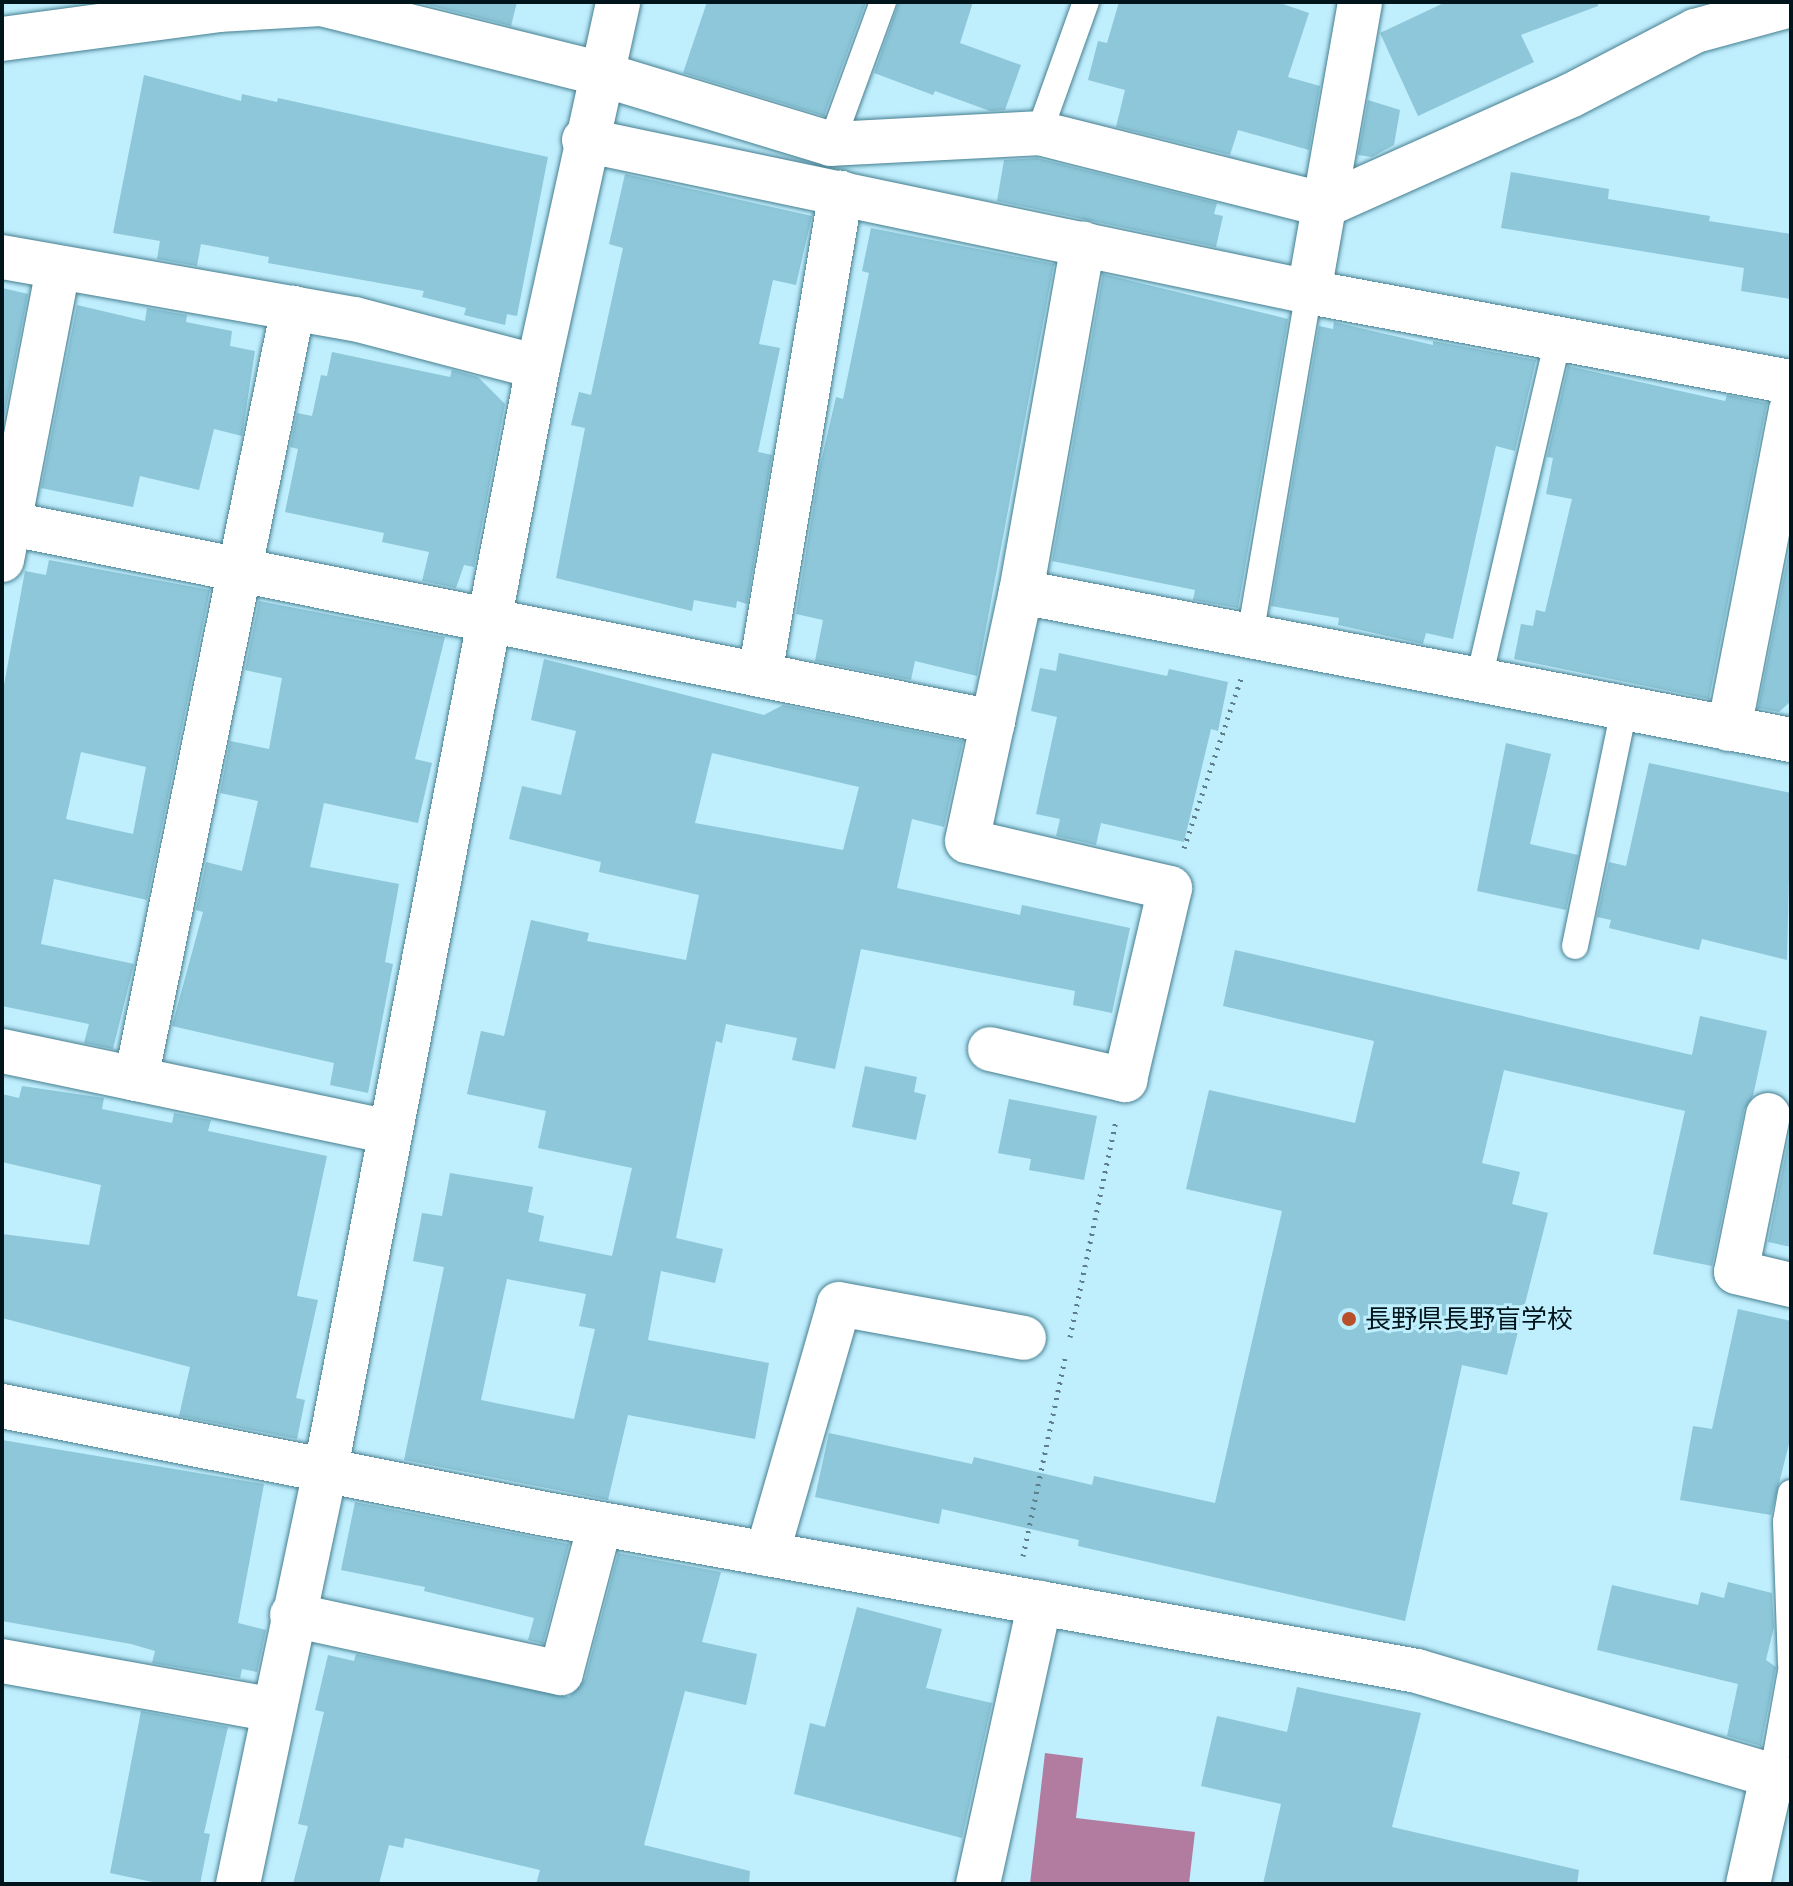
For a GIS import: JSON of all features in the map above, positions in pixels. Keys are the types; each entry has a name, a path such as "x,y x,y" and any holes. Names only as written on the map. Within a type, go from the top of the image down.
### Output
{"street":[{"path":"2,38 23,2"},
{"path":"238,1884 292,1615 326,1468 493,620 538,367 584,140 618,2"},
{"path":"1309,292 1360,2"},
{"path":"2,38 218,10 321,4 601,74 831,144 1039,133 1326,205 1570,96 1695,31 1791,5"},
{"path":"584,140 1309,292 1791,382"},
{"path":"760,675 841,193"},
{"path":"990,1049 1125,1080 1170,888 967,841 1021,592 1083,243"},
{"path":"2,257 293,308 538,367"},
{"path":"58,269 5,535 241,570 993,722"},
{"path":"136,1079 293,308"},
{"path":"1729,729 1791,410"},
{"path":"1021,592 1478,683 1791,740"},
{"path":"2,1051 390,1132"},
{"path":"1768,1115 1736,1272 1791,1285"},
{"path":"767,1554 839,1304 1024,1338"},
{"path":"2,1406 600,1524 1417,1671 1782,1779 1748,1884"},
{"path":"292,1615 561,1673 600,1524"},
{"path":"978,1884 1040,1603"},
{"path":"2,1661 274,1710"}],"lane":[{"path":"831,144 883,2"},
{"path":"1039,133 1086,2"},
{"path":"1250,636 1309,292"},
{"path":"1478,683 1558,338"},
{"path":"1575,946 1624,710"},
{"path":"1791,1493 1786,1522 1791,1664"},
{"path":"1782,1779 1791,1671"}],"path":[{"path":"1170,888 1237,703 1250,636"}],"shaded area":[{"path":"1045,1753 1083,1758 1076,1818 1195,1832 1189,1884 1030,1884"}],"building":[{"path":"416,2 517,2 511,26"},
{"path":"707,2 866,2 824,116 683,73"},
{"path":"899,2 973,2 960,43 1021,65 1005,110 990,111 935,91 933,95 874,73"},
{"path":"1119,2 1277,2 1309,13 1288,77 1320,86 1309,150 1238,130 1230,155 1116,127 1125,90 1088,80 1098,41 1107,43"},
{"path":"1446,2 1598,2 1598,6 1521,35 1534,62 1418,116 1380,33"},
{"path":"144,75 241,101 242,94 277,102 278,98 548,157 517,316 507,314 505,325 464,315 466,308 422,297 424,291 268,263 269,257 201,244 197,266 157,259 160,241 113,233"},
{"path":"1368,100 1400,110 1394,145 1372,157 1358,155"},
{"path":"1037,158 1217,203 1214,214 1223,216 1216,247 997,201 1004,160"},
{"path":"1511,172 1609,189 1608,199 1710,216 1709,221 1791,234 1791,299 1741,291 1744,268 1501,228"},
{"path":"625,174 812,216 796,285 773,280 759,344 780,348 758,452 772,455 747,604 737,601 736,608 694,600 692,611 556,578 585,428 571,425 579,392 591,395 623,248 609,244"},
{"path":"871,228 1054,264 977,676 915,661 911,680 815,661 823,620 796,614 820,466 836,397 843,399 869,273 862,271"},
{"path":"1103,274 1288,319 1238,608 1193,600 1195,590 1052,561"},
{"path":"2,288 28,294 2,428"},
{"path":"77,305 145,321 147,308 187,315 186,322 232,331 230,346 255,351 242,436 214,429 199,490 140,476 133,507 41,488"},
{"path":"1334,322 1433,345 1433,341 1536,360 1515,451 1496,446 1453,639 1426,633 1423,644 1338,625 1339,618 1271,606 1319,326 1333,329"},
{"path":"332,352 450,377 452,370 478,377 505,404 474,567 464,565 456,588 422,581 429,552 382,542 384,533 285,512 298,449 290,447 297,413 312,416 321,375 327,376"},
{"path":"1568,366 1725,401 1727,395 1767,403 1709,699 1514,659 1521,624 1533,626 1536,610 1545,612 1572,499 1546,494 1553,458 1547,457"},
{"path":"1791,541 1791,701 1779,712 1758,708"},
{"path":"49,560 210,590 147,900 54,879 41,944 134,964 113,1049 84,1043 89,1024 2,1006 2,696 25,571 46,575","holes":["81,752 146,767 133,834 66,819"]},
{"path":"259,601 445,637 415,759 432,763 418,823 324,803 310,867 399,884 385,962 393,964 368,1093 330,1085 334,1063 172,1026 203,912 196,910 206,862 242,871 258,801 220,793 230,741 269,749 282,678 245,670"},
{"path":"1059,653 1167,676 1169,669 1228,682 1218,731 1211,729 1184,842 1101,823 1096,845 1056,836 1060,819 1036,814 1057,717 1031,711 1040,668 1056,671"},
{"path":"544,659 764,715 783,705 963,741 944,827 912,819 897,888 1020,915 1022,905 1130,928 1112,1013 1073,1005 1075,991 861,949 835,1069 792,1060 797,1038 726,1024 722,1043 716,1041 676,1238 723,1249 715,1283 661,1271 648,1340 769,1363 755,1439 628,1415 608,1500 404,1460 444,1267 413,1261 422,1213 442,1216 450,1173 533,1187 528,1212 544,1216 539,1241 612,1256 632,1168 538,1148 546,1111 467,1094 481,1031 504,1036 531,920 589,933 587,941 686,960 699,895 599,872 601,862 509,839 522,786 561,795 576,731 531,720","holes":["712,753 859,787 843,850 695,823","507,1279 586,1294 579,1326 595,1329 574,1419 481,1400"]},
{"path":"1506,743 1551,754 1530,844 1578,855 1566,910 1477,891"},
{"path":"1649,763 1791,793 1787,960 1702,939 1699,950 1609,928 1611,920 1597,917 1609,862 1626,866"},
{"path":"1235,950 1692,1055 1700,1016 1767,1031 1753,1096 1744,1110 1712,1266 1653,1254 1685,1111 1504,1070 1482,1163 1520,1172 1512,1204 1548,1213 1507,1375 1462,1365 1405,1621 1078,1546 1079,1540 942,1509 939,1524 815,1497 829,1433 972,1464 974,1457 1092,1485 1094,1476 1215,1503 1282,1211 1186,1189 1209,1090 1355,1123 1374,1041 1223,1006"},
{"path":"865,1066 917,1077 914,1092 926,1095 916,1140 852,1127"},
{"path":"22,1086 104,1098 102,1109 172,1123 174,1113 211,1120 208,1131 327,1156 297,1296 318,1300 296,1398 305,1400 297,1439 179,1416 190,1367 2,1318 2,1234 89,1245 101,1185 2,1162 2,1094 19,1098"},
{"path":"1009,1099 1097,1116 1084,1180 1029,1170 1031,1159 998,1153"},
{"path":"1791,1127 1791,1247 1768,1242"},
{"path":"1738,1309 1791,1321 1791,1436 1771,1515 1680,1500 1693,1426 1712,1429"},
{"path":"2,1440 264,1484 238,1623 266,1630 257,1672 242,1669 240,1678 152,1663 155,1651 131,1644 2,1621"},
{"path":"355,1502 569,1544 543,1644 528,1640 534,1618 424,1591 425,1587 341,1570"},
{"path":"618,1553 721,1572 702,1642 757,1654 746,1705 685,1691 644,1845 750,1871 749,1884 536,1884 540,1870 405,1838 403,1848 389,1845 379,1884 293,1884 308,1826 298,1824 324,1712 315,1710 328,1655 354,1661 356,1654 569,1697 585,1679"},
{"path":"1728,1582 1772,1593 1774,1627 1766,1660 1776,1667 1761,1746 1727,1736 1738,1684 1597,1650 1612,1585 1698,1605 1701,1592 1724,1598"},
{"path":"857,1607 942,1629 926,1688 992,1703 962,1838 794,1794 810,1723 825,1727"},
{"path":"1297,1687 1421,1713 1392,1827 1579,1870 1577,1884 1263,1884 1281,1804 1201,1786 1217,1716 1287,1732"},
{"path":"141,1711 228,1727 204,1833 210,1834 200,1884 162,1884 110,1873"}],"place":[{"name":"長野県長野盲学校","path":"1349,1319"}]}
